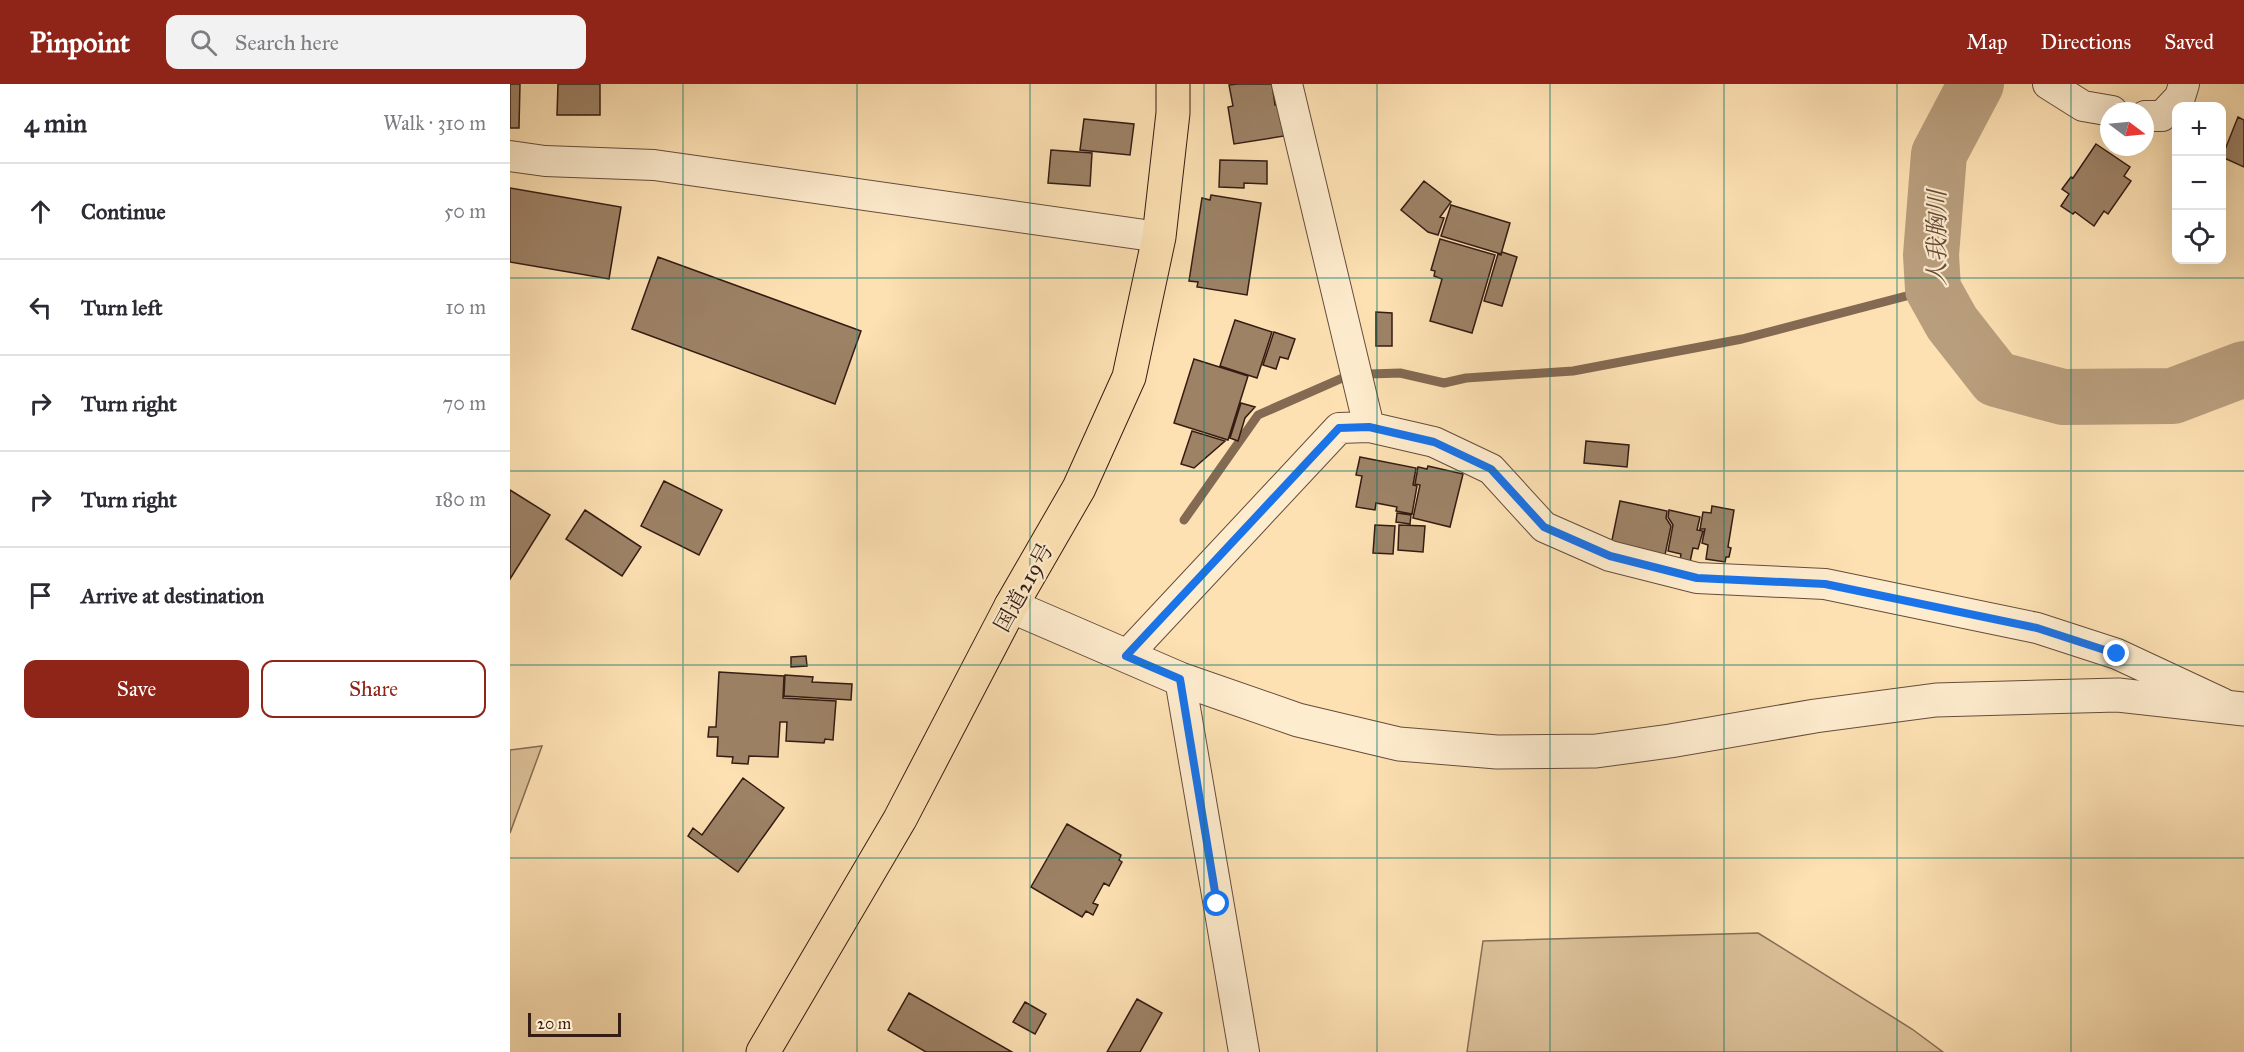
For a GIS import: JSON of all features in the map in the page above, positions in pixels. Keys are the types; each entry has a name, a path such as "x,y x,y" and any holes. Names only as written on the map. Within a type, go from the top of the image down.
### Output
{"highway":[{"name":"国道219号","path":"763,1052 900,819 1011,606 1079,488 1129,377 1159,237 1173,113 1173,84"}],"street":[{"path":"1287,84 1369,427"},
{"path":"2048,84 2083,106 2100,109"},
{"path":"2154,116 2162,116 2180,97 2184,84"},
{"path":"510,156 545,161 654,165 1159,237"},
{"path":"1126,656 1339,428 1369,427 1434,442 1491,469 1544,527 1610,556 1697,578 1825,584 2037,628 2117,654 2238,708"},
{"path":"1011,606 1180,679 1298,720 1399,744 1497,752 1596,751 1936,699 2118,695 2238,708"},
{"path":"1180,679 1244,1052"}],"shaded area":[{"path":"542,746 510,833 510,750"},
{"path":"1758,933 1912,1029 1943,1052 1467,1052 1483,941"}],"building":[{"path":"510,84 520,84 519,128 510,128"},
{"path":"558,84 600,84 600,115 557,115"},
{"path":"1272,84 1275,105 1279,104 1284,136 1234,144 1228,107 1233,106 1229,85"},
{"path":"2238,117 2244,120 2244,167 2226,159 2226,147"},
{"path":"1084,119 1134,124 1130,155 1080,150"},
{"path":"2096,144 2100,147 2100,156 2114,156 2130,167 2124,176 2131,181 2108,214 2104,211 2094,226 2075,212 2073,214 2061,206 2069,194 2062,189 2071,177 2073,178"},
{"path":"1051,150 1092,153 1090,186 1048,183"},
{"path":"1220,160 1267,161 1267,184 1244,183 1244,188 1219,187"},
{"path":"1424,181 1451,202 1440,217 1444,218 1438,235 1428,232 1401,210"},
{"path":"510,188 621,207 609,279 510,262"},
{"path":"1211,195 1261,203 1247,295 1197,287 1198,282 1189,281 1202,198 1210,200"},
{"path":"1451,205 1510,223 1501,254 1441,236"},
{"path":"1440,239 1495,255 1472,333 1430,321 1442,279 1434,276 1435,271 1431,270"},
{"path":"1502,252 1517,257 1502,306 1484,301 1498,254 1501,255"},
{"path":"658,257 861,331 835,404 632,329"},
{"path":"1376,312 1392,313 1392,346 1376,346"},
{"path":"1235,320 1272,332 1257,378 1220,366"},
{"path":"1274,332 1295,339 1288,359 1280,357 1276,369 1263,365"},
{"path":"1194,359 1248,376 1228,440 1174,423"},
{"path":"1241,403 1255,407 1245,418 1238,441 1230,438"},
{"path":"1192,431 1225,441 1194,468 1181,464"},
{"path":"1586,441 1629,445 1627,467 1584,463"},
{"path":"1360,457 1416,468 1413,485 1417,486 1412,514 1396,511 1397,507 1376,503 1375,510 1356,507 1362,476 1356,475"},
{"path":"1428,466 1463,474 1450,527 1413,518 1420,485 1415,484 1418,467 1427,469"},
{"path":"664,481 722,510 699,555 641,526"},
{"path":"510,490 550,515 510,579"},
{"path":"1620,501 1667,511 1666,518 1671,526 1665,555 1611,545"},
{"path":"1712,506 1734,510 1728,547 1731,548 1725,562 1706,559 1708,545 1702,543 1705,529 1700,529 1703,512 1711,513"},
{"path":"585,510 641,547 622,576 566,539"},
{"path":"1669,510 1700,517 1697,530 1703,531 1698,549 1693,548 1690,562 1680,560 1681,554 1668,551 1673,525 1668,517"},
{"path":"1397,513 1411,515 1410,524 1396,522"},
{"path":"1375,525 1395,526 1393,554 1373,553"},
{"path":"1399,525 1425,526 1423,552 1398,550"},
{"path":"806,656 807,666 791,667 791,657"},
{"path":"719,672 784,676 783,698 836,701 833,740 825,739 824,743 786,741 787,722 780,722 778,757 749,756 748,764 732,763 733,757 717,756 718,737 708,737 709,727 716,727"},
{"path":"785,675 813,677 812,682 852,684 851,700 784,696"},
{"path":"743,778 784,808 738,872 688,836 693,828 702,835"},
{"path":"1067,824 1121,855 1119,860 1122,862 1109,886 1104,883 1093,903 1098,905 1093,915 1086,911 1082,917 1031,887"},
{"path":"909,993 1012,1052 926,1052 888,1030"},
{"path":"1137,999 1162,1013 1140,1052 1107,1052"},
{"path":"1025,1002 1046,1014 1035,1034 1013,1022"}],"waterway":[{"name":"人我胸川","path":"1976,84 1939,154 1931,255 1933,289 1952,323 1996,379 2063,397 2173,396 2244,369"},
{"path":"1370,374 1400,373 1444,383 1466,378 1573,371 1742,339 1933,289"},
{"path":"1184,520 1258,415 1347,376"}],"route":[{"path":"1217,904 1180,679 1126,656 1339,428 1369,427 1434,442 1491,469 1544,527 1610,556 1697,578 1825,584 2037,628 2117,654"}]}
